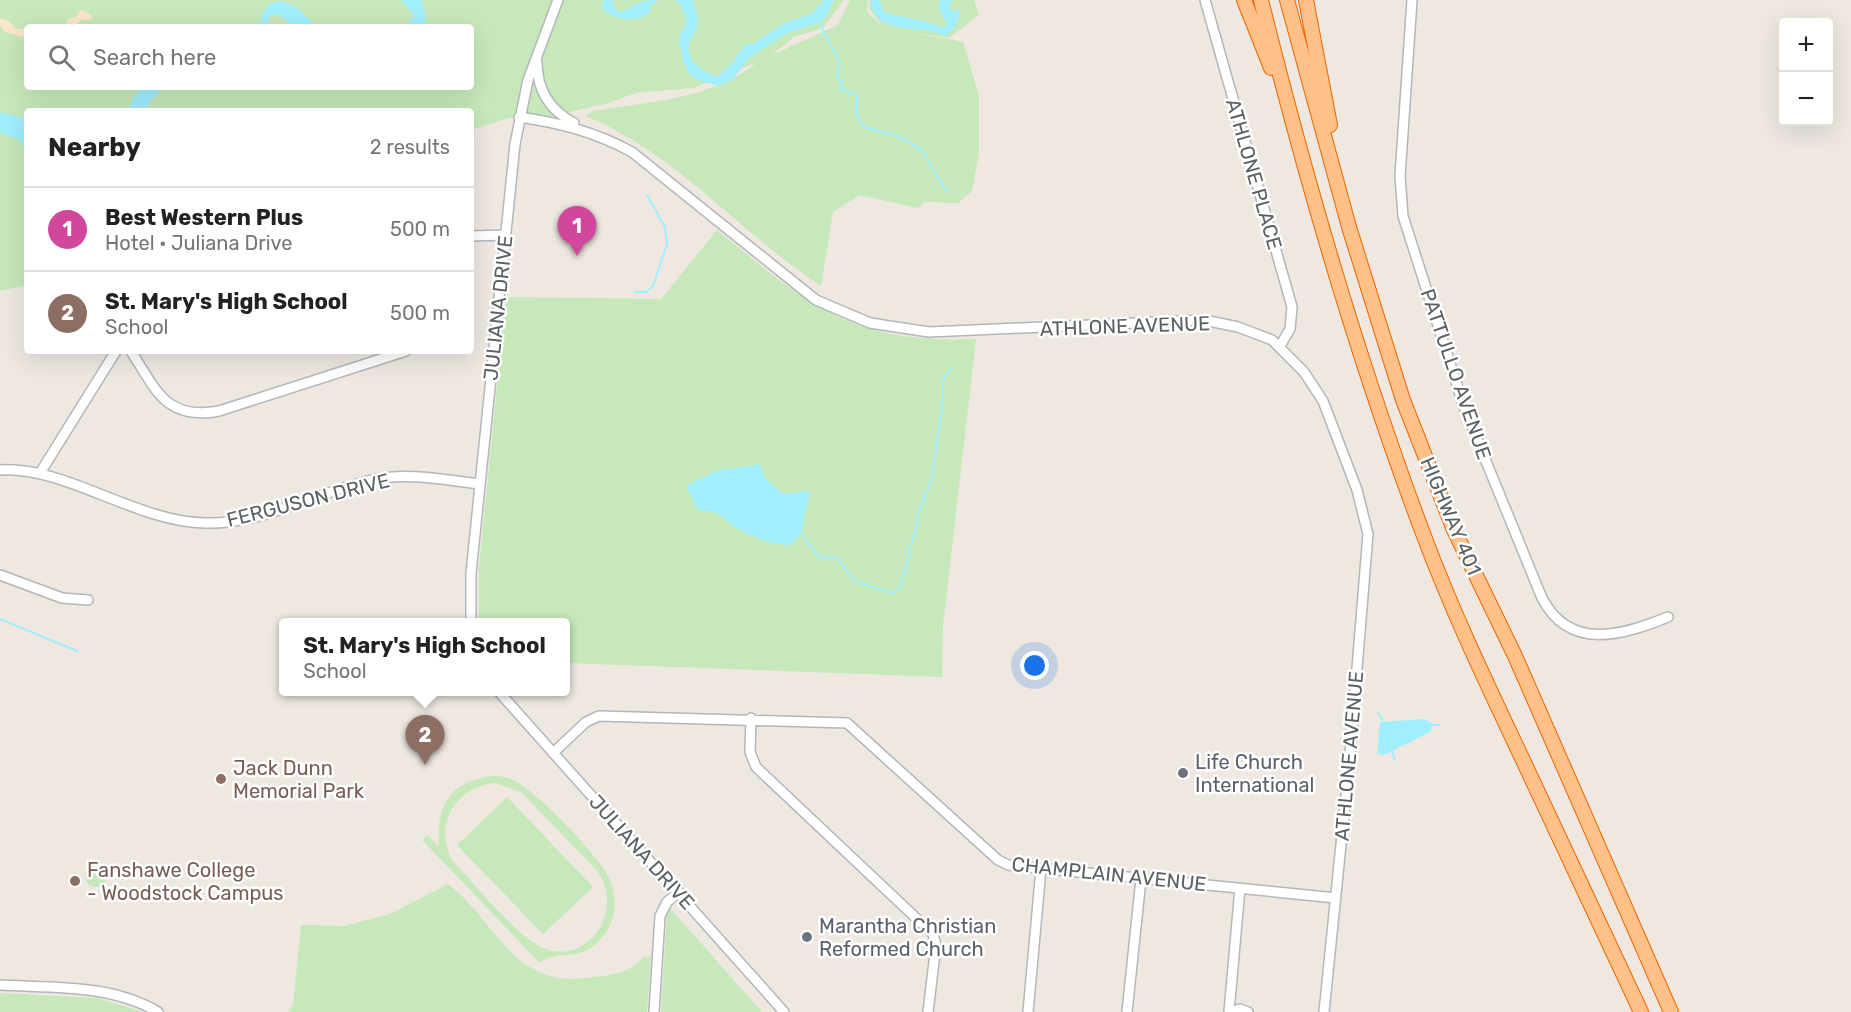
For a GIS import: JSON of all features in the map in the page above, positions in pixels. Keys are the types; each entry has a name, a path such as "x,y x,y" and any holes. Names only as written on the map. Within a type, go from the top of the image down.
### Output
{"highway":[{"path":"1244,0 1291,120"},
{"name":"HIGHWAY 401","path":"1261,0 1291,120 1377,402 1425,538 1477,662 1641,1012"},
{"name":"HIGHWAY 401","path":"1287,0 1349,227 1403,400 1454,530 1515,656 1671,1012"},
{"path":"1306,0 1349,227"}],"street":[{"name":"JULIANA DRIVE","path":"471,618 470,581 519,117 541,42 558,0"},
{"name":"ATHLONE PLACE","path":"1205,0 1292,307 1290,329 1280,346"},
{"name":"PATTULLO AVENUE","path":"1412,0 1400,176 1403,216 1465,410 1542,598 1562,625 1588,632 1618,634 1668,617"},
{"path":"541,42 537,73 545,98 561,116 592,132"},
{"name":"ATHLONE AVENUE","path":"519,117 559,122 592,132 645,162 816,300 870,323 929,332 1204,320 1255,332 1280,346 1316,389 1329,414 1361,502 1368,534 1324,1012"},
{"path":"474,236 505,235"},
{"path":"40,473 114,354"},
{"path":"133,354 167,403 182,411 201,414 219,411 397,354"},
{"name":"FERGUSON DRIVE","path":"0,470 40,473 166,518 203,523 243,519 383,478 408,477 480,484"},
{"path":"0,575 62,598 88,600"},
{"name":"JULIANA DRIVE","path":"503,696 784,1012"},
{"name":"CHAMPLAIN AVENUE","path":"553,753 586,722 599,716 840,722 854,726 998,860 1008,865 1336,898"},
{"path":"751,718 750,753 756,768 933,934 936,945 928,1012"},
{"path":"1028,1012 1041,869"},
{"path":"1127,1012 1141,879"},
{"path":"1240,888 1231,1012 1240,1009 1248,1012"},
{"path":"654,1012 660,916 668,902 678,892"},
{"path":"0,986 108,993 135,1001 158,1012"}],"green space":[{"path":"0,0 844,0 823,28 794,37 772,55 838,25 850,0 868,0 867,12 884,28 869,9 870,0 974,0 979,15 949,38 909,32 963,42 979,96 979,152 972,191 958,203 925,202 918,208 859,195 833,212 821,286 791,265 650,151 586,116 593,111 679,97 700,91 721,84 757,62 693,88 636,93 608,103 544,118 509,118 474,129 474,108 24,108 24,286 0,291"},
{"path":"717,230 779,280 834,315 863,327 895,335 933,339 976,339 943,626 942,677 570,663 570,618 479,618 479,568 506,297 661,299"},
{"path":"491,776 504,777 527,788 568,826 603,868 609,878 615,903 609,927 591,948 582,952 547,958 540,963 422,840 427,835 439,846 440,819 448,799 465,784","holes":["495,783 521,792 598,872 605,888 607,904 604,919 597,932 587,943 574,949 559,952 543,948 521,933 453,861 447,847 445,834 447,822 459,800 469,792"]},
{"path":"507,797 593,887 543,934 457,845"},
{"path":"96,865 104,868 107,876 104,884 96,887 88,884 85,876 88,868"},
{"path":"448,884 510,951 525,964 544,974 566,978 610,975 627,970 644,957 651,957 647,1012 288,1012 293,1005 301,925 345,926 390,914"},
{"path":"670,908 762,1012 661,1012 667,914"},
{"path":"0,993 97,998 143,1012 0,1012"}],"sand":[{"path":"80,10 91,14 92,19 81,20 77,24 67,24 66,19 76,17"},
{"path":"0,18 9,21 16,29 24,29 23,37 5,32 0,25"}],"water":[{"path":"401,0 421,0 425,12 425,24 406,24 414,15"},
{"path":"603,0 614,0 612,4 619,12 640,2 658,0 649,7 650,12 644,16 626,19 602,9"},
{"path":"673,0 692,0 698,23 690,40 689,53 700,69 718,76 733,62 746,44 753,44 785,23 812,14 824,0 834,0 826,17 817,23 785,34 750,57 732,80 719,86 698,80 689,73 683,61 679,38 687,22 680,3"},
{"path":"871,0 879,0 885,13 924,21 944,28 947,24 939,8 940,0 952,0 949,8 956,12 958,9 960,11 958,22 946,36 930,31 892,26 877,17"},
{"path":"280,1 296,7 314,24 290,24 278,14 270,15 267,24 260,24 267,7"},
{"path":"140,90 161,90 147,108 130,108 132,100"},
{"path":"0,112 24,118 24,147 19,140 0,132"},
{"path":"760,464 765,478 783,494 810,491 801,533 791,545 758,538 745,533 719,515 698,510 686,486 716,471"},
{"path":"1425,719 1433,724 1430,732 1384,755 1377,754 1380,722"}],"waterway":[{"path":"817,19 840,63 837,78 842,81 840,88 858,96 856,111 860,122 867,128 897,136 921,149 947,192"},
{"path":"634,292 646,292 653,286 667,244 665,227 647,195"},
{"path":"801,533 819,557 837,558 855,582 893,593 901,586 921,507 932,478 943,399 943,380 952,368"},
{"path":"0,619 77,651"},
{"path":"1378,713 1383,720"},
{"path":"1433,725 1439,725"},
{"path":"1392,751 1395,760"}],"place":[{"name":"Best Western Plus","path":"577,256"},
{"name":"St. Mary's High School","path":"425,765"},
{"name":"Life Church International","path":"1183,773"},
{"name":"Jack Dunn Memorial Park","path":"221,779"},
{"name":"Fanshawe College - Woodstock Campus","path":"75,881"},
{"name":"Marantha Christian Reformed Church","path":"807,937"}]}
